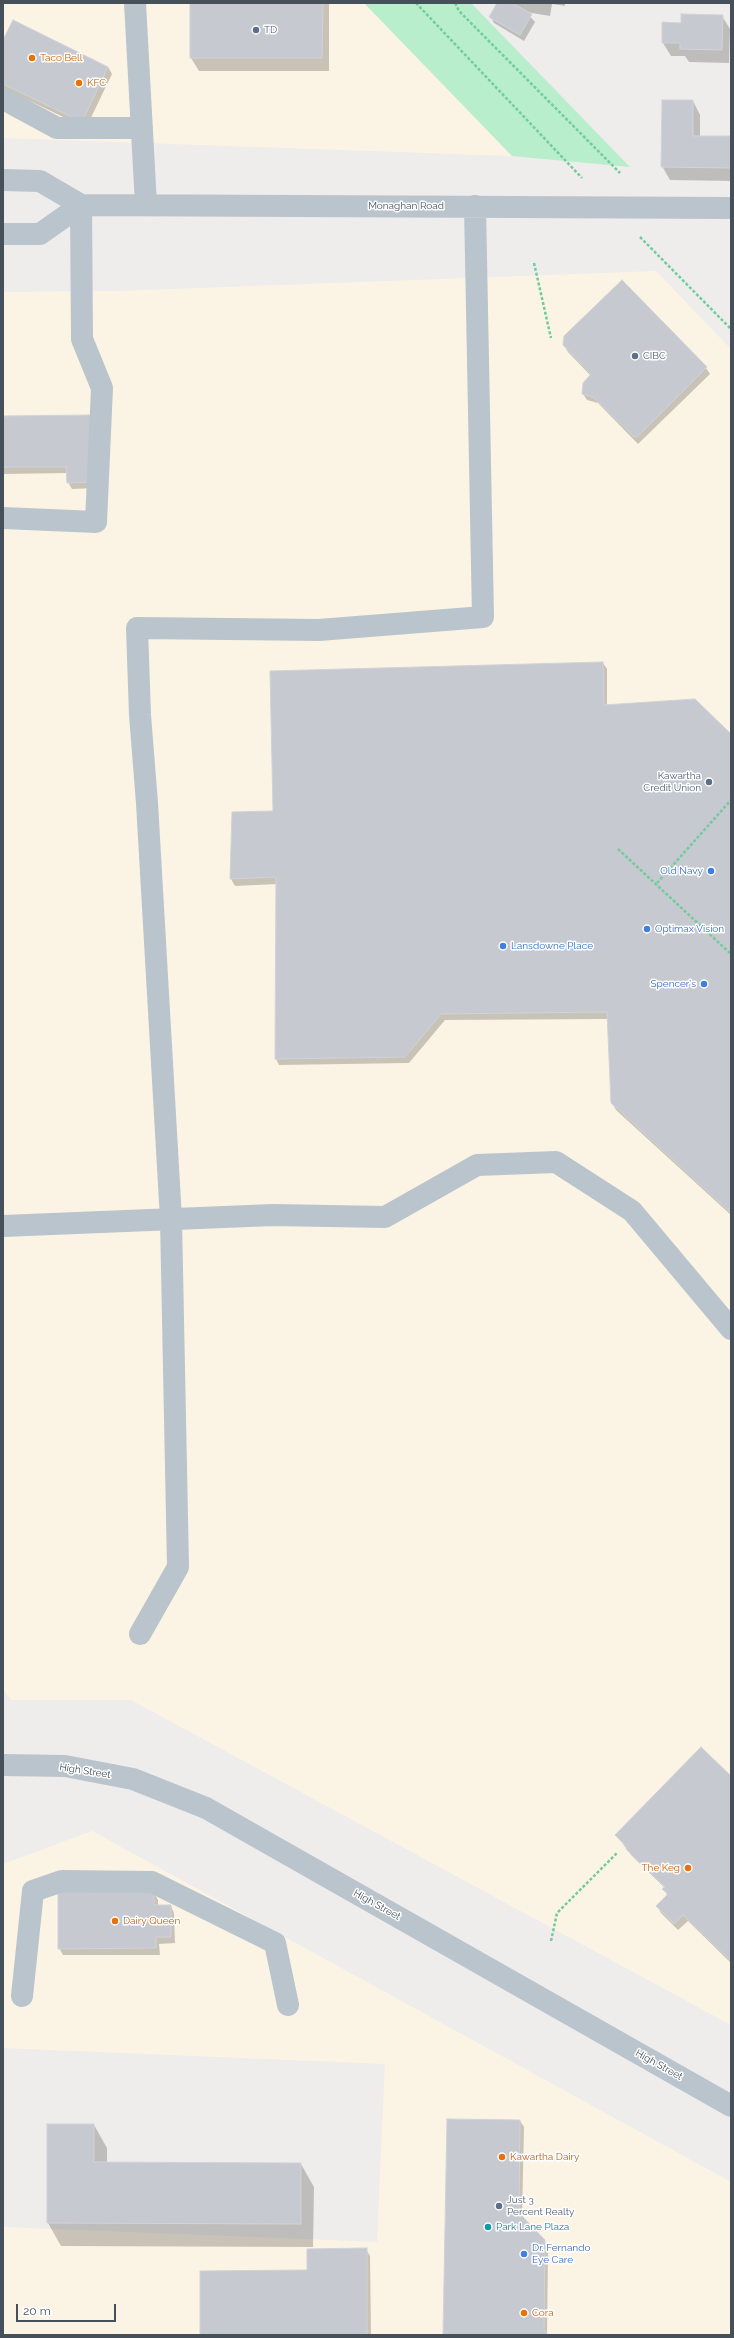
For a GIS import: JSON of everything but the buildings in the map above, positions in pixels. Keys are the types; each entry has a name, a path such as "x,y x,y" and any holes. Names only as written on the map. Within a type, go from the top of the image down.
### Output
{"street":[{"path":"135,3 146,205"},
{"path":"3,100 57,128 142,128"},
{"path":"3,180 40,181 81,205"},
{"path":"3,234 40,234 81,205"},
{"path":"3,518 96,522 102,388 82,339 81,205"},
{"name":"Monaghan Road","path":"81,205 731,208"},
{"path":"140,1634 178,1567 171,1219 147,803 140,715 137,628 319,630 483,617 475,206"},
{"path":"3,1226 273,1214 385,1217 477,1165 556,1162 632,1211 731,1329"},
{"name":"High Street","path":"3,1765 65,1766 134,1779 206,1808 731,2106"},
{"path":"22,1996 32,1891 62,1881 152,1882 275,1943 288,2005"}],"path":[{"path":"416,3 574,170"},
{"path":"455,3 459,11 620,172"},
{"path":"658,256 731,329"},
{"path":"534,263 551,338"},
{"path":"657,883 731,800"},
{"path":"618,849 657,883 731,954"},
{"path":"551,1941 557,1913 617,1853"}],"shaded area":[{"path":"3,3 364,3 512,156 3,138"},
{"path":"656,271 731,349 731,2025 131,1700 11,1700 3,1689 3,292 119,291"},
{"path":"92,1831 731,2182 731,2335 3,2335 3,2227 377,2242 385,2064 3,2048 3,1864"}],"green space":[{"path":"364,3 471,3 630,167 512,156"}],"place":[{"name":"TD","path":"256,30"},
{"name":"Taco Bell","path":"32,58"},
{"name":"KFC","path":"79,83"},
{"name":"CIBC","path":"635,356"},
{"name":"Kawartha Credit Union","path":"709,782"},
{"name":"Old Navy","path":"711,871"},
{"name":"Optimax Vision","path":"647,929"},
{"name":"Lansdowne Place","path":"503,946"},
{"name":"Spencer's","path":"704,984"},
{"name":"The Keg","path":"688,1868"},
{"name":"Dairy Queen","path":"115,1921"},
{"name":"Kawartha Dairy","path":"502,2157"},
{"name":"Just 3 Percent Realty","path":"499,2206"},
{"name":"Park Lane Plaza","path":"488,2227"},
{"name":"Dr. Fernando Eye Care","path":"524,2254"},
{"name":"Cora","path":"524,2313"}]}
